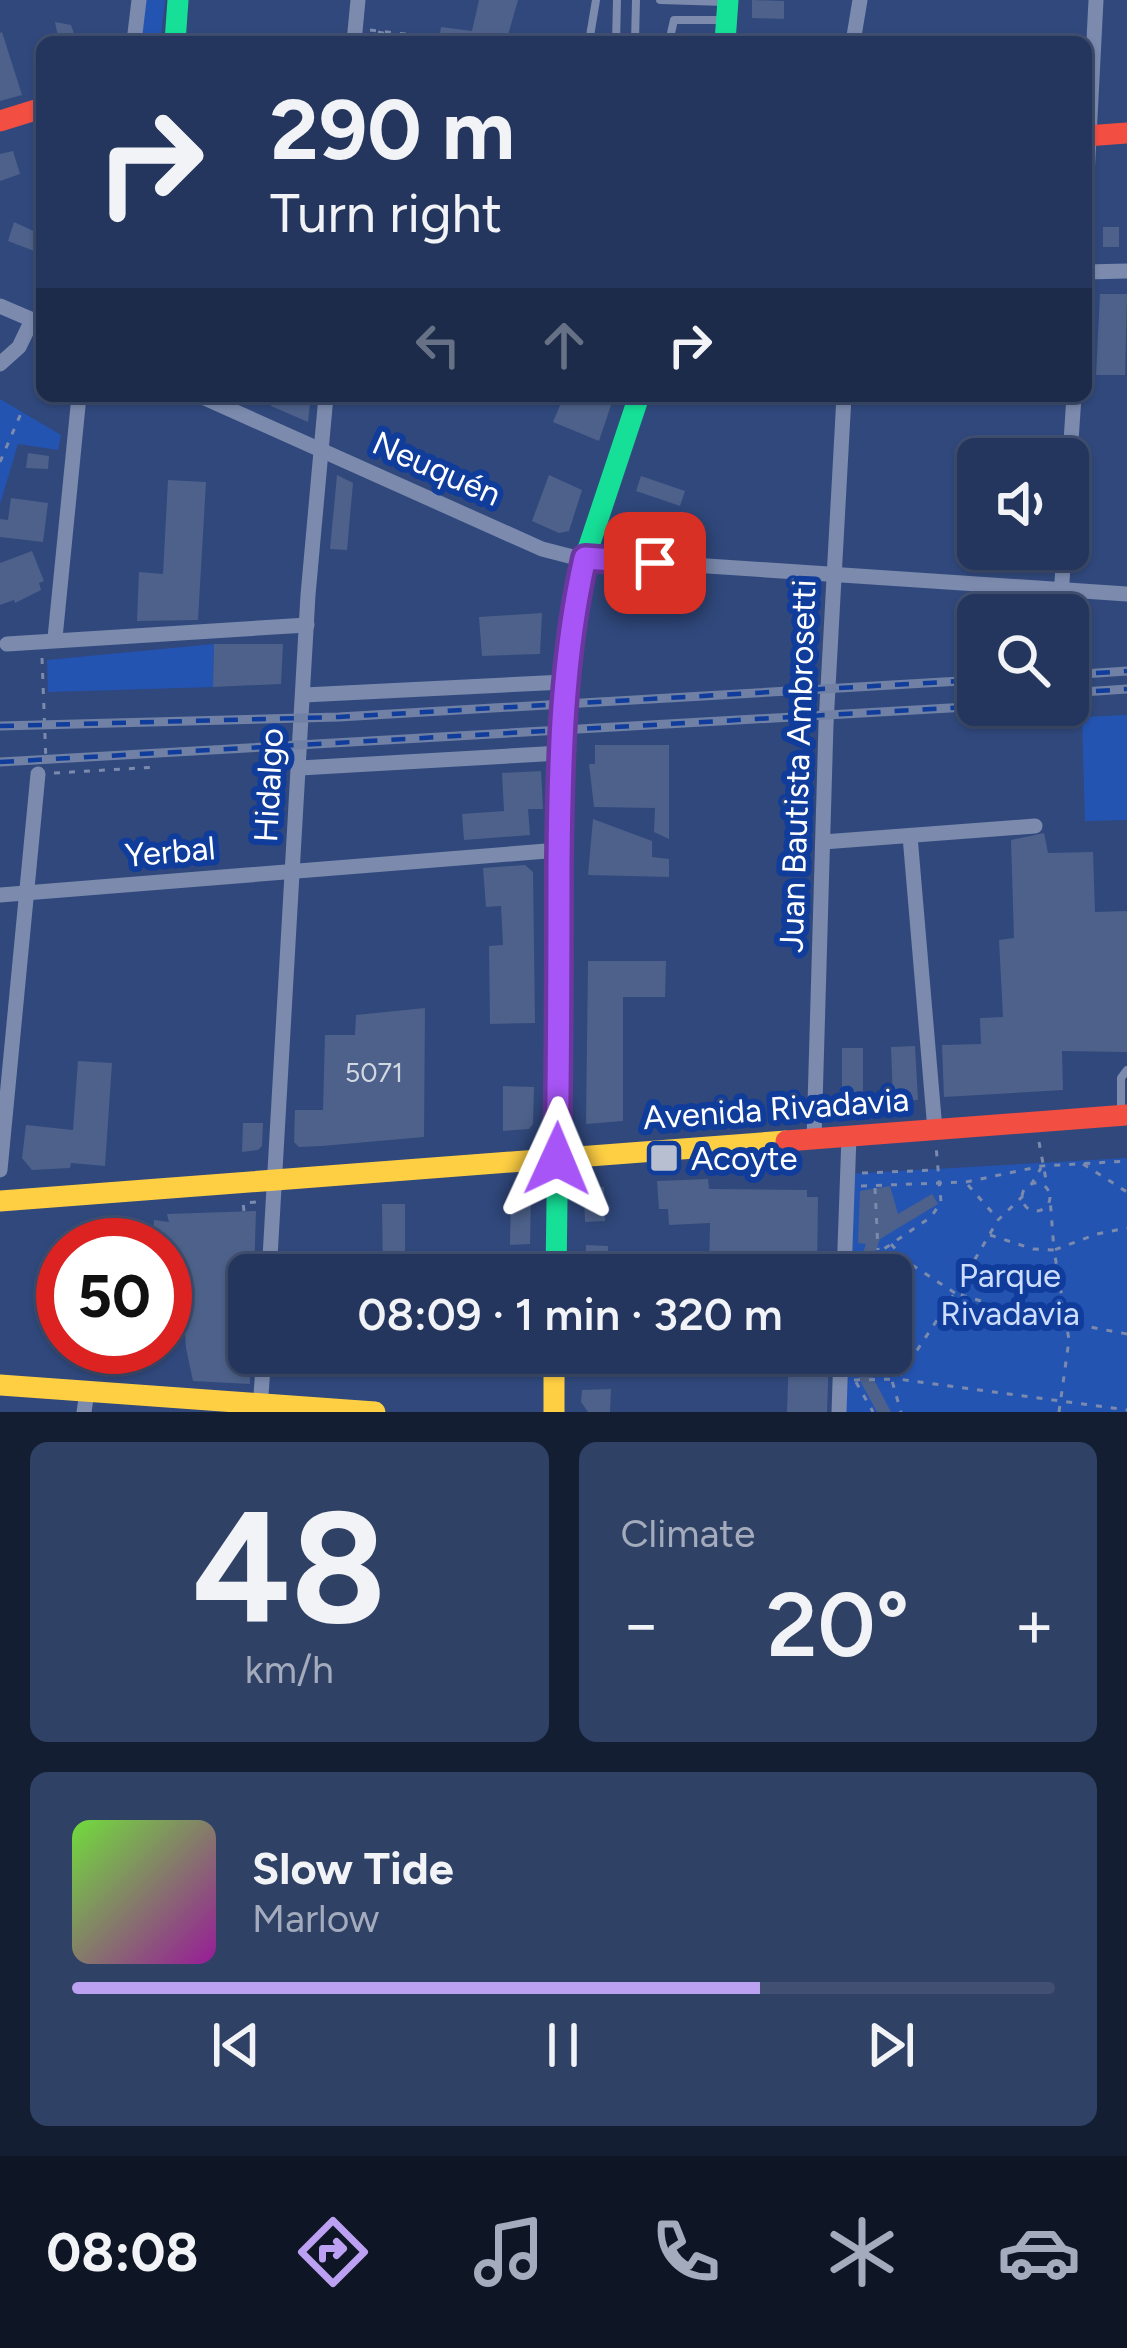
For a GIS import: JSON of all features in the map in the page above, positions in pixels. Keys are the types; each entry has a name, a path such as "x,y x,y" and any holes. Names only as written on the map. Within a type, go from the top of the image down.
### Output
{"main road":[{"path":"175,36 178,0"},
{"path":"0,121 36,110"},
{"path":"1092,136 1127,133"},
{"path":"556,1254 564,686 585,558 637,402"},
{"name":"Avenida Rivadavia","path":"0,1201 1124,1115"},
{"path":"554,1374 554,1412"},
{"path":"0,1385 85,1402 375,1412"}],"street":[{"path":"135,36 139,0"},
{"path":"355,35 358,0"},
{"path":"854,36 860,0"},
{"path":"1092,68 1096,0"},
{"path":"1092,272 1127,271"},
{"path":"0,306 36,322"},
{"path":"0,364 36,323"},
{"path":"55,638 78,402"},
{"name":"Neuquén","path":"214,402 542,549 585,558 1127,593"},
{"name":"Hidalgo","path":"271,1254 325,402"},
{"name":"Juan Bautista Ambrosetti","path":"814,1139 826,724 844,402"},
{"path":"1071,438 1074,402"},
{"path":"1061,592 1063,570"},
{"path":"7,644 308,625"},
{"path":"303,701 564,686"},
{"path":"300,760 562,746"},
{"path":"0,1170 42,772"},
{"path":"823,842 1035,826"},
{"path":"910,836 935,1130"},
{"name":"Yerbal","path":"0,896 560,850"},
{"path":"845,1254 849,1136"},
{"path":"260,1408 262,1374"},
{"path":"838,1412 846,1374"}],"lane":[{"path":"590,36 596,0"},
{"path":"616,0 616,36"},
{"path":"635,36 636,0"},
{"path":"660,0 727,16"},
{"path":"670,36 674,20 727,16"},
{"path":"1124,1115 1120,1078 1127,1070"}],"path":[{"path":"355,35 378,31 422,36"},
{"path":"378,31 385,36"},
{"path":"0,461 22,412"},
{"path":"0,443 10,434"},
{"path":"42,656 42,772 158,766"},
{"path":"848,1180 872,1186 966,1182 1041,1164 1127,1161"},
{"path":"898,1379 998,1220 1023,1196 1041,1164"},
{"path":"1041,1164 1067,1323 1068,1356 1059,1412"},
{"path":"1083,1164 1127,1192"},
{"path":"848,1180 878,1173 939,1170 941,1202 931,1217 878,1252 872,1186 878,1173"},
{"path":"966,1182 998,1220"},
{"path":"1031,1184 1048,1189"},
{"path":"1023,1196 1025,1205 1034,1211 1047,1207 1050,1198"},
{"path":"990,1235 1033,1249 1054,1250 1127,1228"},
{"path":"891,1244 906,1262 955,1293 1127,1334"},
{"path":"889,1374 902,1412"},
{"path":"847,1380 898,1379 1127,1410"},
{"path":"847,1380 873,1412"}],"green space":[{"path":"144,0 165,0 161,36 141,36"},
{"path":"0,399 61,435 58,450 18,444 0,504"},
{"path":"214,644 213,687 48,692 47,660"},
{"path":"1127,715 1127,820 1085,821 1082,726 1089,726 1089,717"},
{"name":"Parque Rivadavia","path":"1127,1158 1127,1412 839,1412 840,1374 912,1374 912,1254 845,1254 848,1174"}],"building":[{"path":"479,0 518,0 508,36 440,36 441,27 472,31"},
{"path":"752,0 784,1 784,19 752,18"},
{"path":"55,22 71,25 75,36 58,36"},
{"path":"0,33 22,95 0,101"},
{"path":"13,151 20,174 0,181 0,154"},
{"path":"14,222 36,232 36,252 8,241"},
{"path":"1103,227 1119,227 1119,247 1103,247"},
{"path":"1100,294 1127,294 1125,375 1096,375"},
{"path":"273,402 308,402 308,422 271,406"},
{"path":"561,402 612,402 599,441 553,422"},
{"path":"28,453 49,456 48,469 26,468"},
{"path":"337,475 353,483 347,550 330,549"},
{"path":"549,475 582,490 569,531 559,533 532,521"},
{"path":"641,476 685,491 680,506 636,491"},
{"path":"168,480 206,482 198,620 137,621 139,572 163,574"},
{"path":"11,498 48,503 43,542 0,537 0,519 8,520"},
{"path":"32,551 44,581 39,583 41,590 0,605 0,563"},
{"path":"542,613 540,654 482,656 479,617"},
{"path":"214,644 283,644 281,684 213,687"},
{"path":"595,745 669,745 669,839 654,832 655,808 594,807 589,764 595,764"},
{"path":"541,771 543,809 528,809 530,835 464,840 462,814 504,811 502,773"},
{"path":"593,819 652,841 652,857 669,859 669,877 588,875"},
{"path":"1044,833 1048,853 1093,852 1095,912 1127,911 1127,1052 1062,1051 1063,1090 944,1097 942,1045 981,1044 980,1018 1003,1017 999,940 1014,938 1011,840"},
{"path":"525,865 533,872 535,1023 490,1024 489,946 503,945 501,906 486,907 483,868"},
{"path":"588,961 666,961 665,997 623,997 623,1121 586,1124"},
{"path":"425,1008 424,1137 299,1147 294,1142 295,1110 323,1110 325,1035 355,1035 356,1015"},
{"path":"915,1046 918,1100 893,1101 891,1047"},
{"path":"842,1048 863,1048 863,1105 842,1105"},
{"path":"78,1061 112,1063 105,1166 71,1163 70,1168 32,1170 22,1158 26,1125 73,1130"},
{"path":"503,1086 534,1087 529,1129 503,1131"},
{"path":"243,1123 263,1123 258,1150 242,1152"},
{"path":"708,1179 709,1189 807,1190 807,1197 818,1197 817,1254 709,1254 710,1223 669,1225 668,1209 659,1209 657,1181"},
{"path":"890,1186 898,1214 932,1194 938,1204 880,1239 875,1254 863,1254 866,1244 858,1243 860,1191"},
{"path":"604,1187 605,1221 585,1222 584,1191"},
{"path":"526,1189 531,1196 530,1244 510,1245 511,1191"},
{"path":"382,1204 405,1204 405,1254 383,1254"},
{"path":"256,1211 255,1254 228,1254 228,1374 250,1374 250,1384 193,1381 192,1218 168,1218 167,1214"},
{"path":"586,1245 608,1246 608,1254 586,1254"},
{"path":"788,1374 828,1374 827,1412 787,1412"},
{"path":"871,1374 891,1412 877,1412 858,1377"},
{"path":"611,1389 610,1412 588,1412 581,1402 582,1390"}],"railway":[{"path":"1089,674 1127,671"},
{"path":"0,726 339,717 957,681"},
{"path":"1089,692 1127,689"},
{"path":"0,762 957,708"}],"traffic: fast":[{"path":"175,36 178,0"},
{"path":"725,36 728,0"},
{"path":"556,1254 564,682 585,558 637,402"}],"traffic: slow":[{"path":"0,1201 786,1141"},
{"path":"554,1374 554,1412"},
{"path":"0,1385 375,1412"}],"traffic: jam":[{"path":"0,121 36,110"},
{"path":"1092,136 1127,133"},
{"path":"786,1141 1127,1115"}],"place":[{"name":"Acoyte","path":"664,1158"}],"route":[{"path":"557,1159 561,753 564,682 578,590 585,558 655,563"}]}
